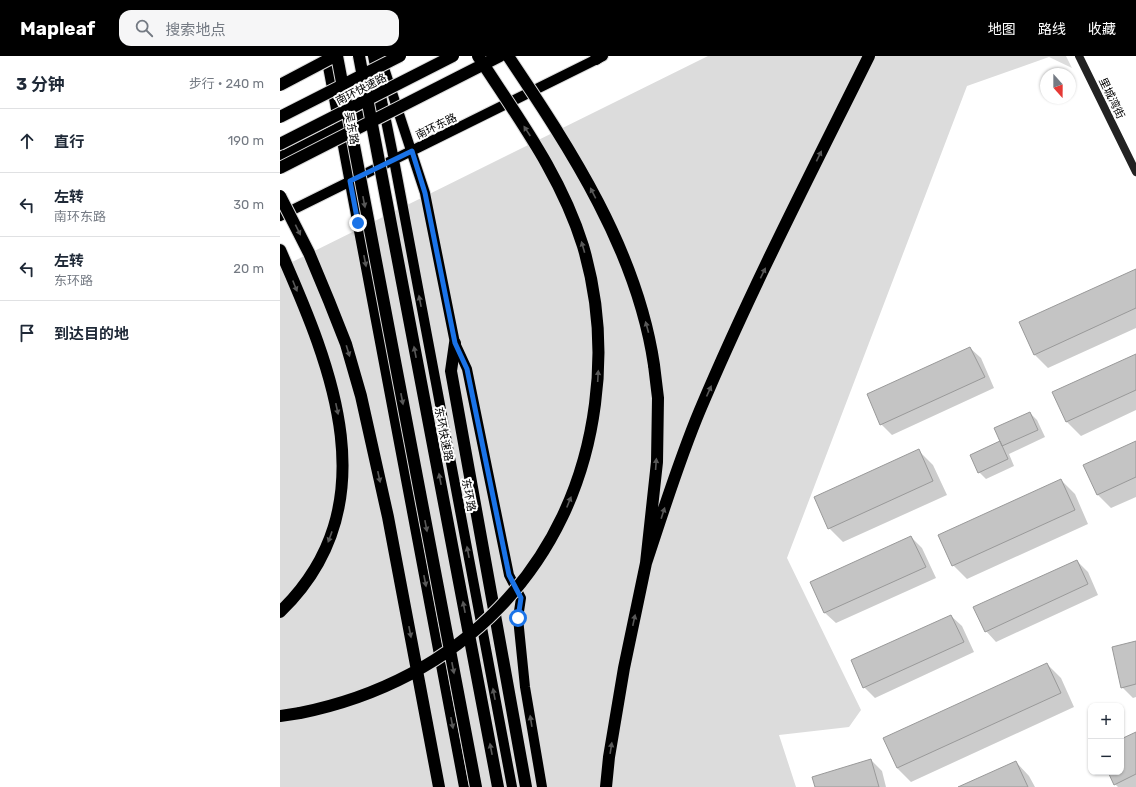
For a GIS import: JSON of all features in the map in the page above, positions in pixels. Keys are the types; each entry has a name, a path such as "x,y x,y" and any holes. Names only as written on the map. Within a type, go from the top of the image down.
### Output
{"highway":[{"path":"280,85 336,56 476,787"},
{"name":"东环快速路","path":"359,56 498,787"},
{"name":"南环快速路","path":"280,117 400,56"},
{"name":"南环快速路","path":"280,144 453,56"},
{"path":"280,716 322,709 366,695 387,686 427,665 452,648 481,625 498,609 523,581 553,537 571,499 584,458 594,417 598,375 598,354 595,304 583,249 570,209 551,170 478,56"},
{"path":"280,168 500,56"},
{"path":"508,56 552,121 584,176 617,243 645,318 650,339 658,398 656,462 646,563 624,668 609,757 606,787"},
{"path":"646,563 676,472 700,410 749,302 869,56"},
{"path":"280,196 309,252 346,344 362,396 388,517 439,787"},
{"path":"280,250 324,360 339,419 343,460 336,519 325,549 318,564 300,590 280,612"},
{"path":"455,343 451,372 526,787"}],"main road":[{"name":"吴东路","path":"326,56 350,181"},
{"path":"373,56 394,160"},
{"path":"380,56 425,193 455,343 467,369 509,575 521,598 518,618 519,633 525,686 542,787"},
{"name":"南环东路","path":"280,216 600,57"},
{"path":"280,157 383,104"},
{"name":"东环路","path":"394,160 512,787"},
{"path":"350,181 464,787"}],"street":[{"name":"里城湾街","path":"1079,56 1136,172"}],"shaded area":[{"path":"708,56 1066,56 1072,68 1049,57 967,86 787,558 861,710 849,727 779,735 796,787 280,787 280,268"}],"building":[{"path":"1136,269 1136,308 1034,355 1019,322"},
{"path":"970,347 985,377 880,425 867,394"},
{"path":"1136,354 1136,390 1066,422 1052,392"},
{"path":"1030,412 1038,430 1002,446 994,428"},
{"path":"1000,441 1008,459 978,473 970,455"},
{"path":"1136,441 1136,477 1097,495 1083,465"},
{"path":"919,449 933,481 828,529 814,497"},
{"path":"1061,479 1075,510 952,566 938,535"},
{"path":"911,536 926,567 824,613 810,582"},
{"path":"1077,560 1088,584 985,632 973,607"},
{"path":"951,615 964,642 863,688 851,660"},
{"path":"1136,641 1136,684 1121,688 1112,647"},
{"path":"1047,663 1061,693 897,768 883,738"},
{"path":"1136,732 1136,774 1114,785 1109,775 1124,775 1124,738"},
{"path":"871,759 879,787 815,787 812,777"},
{"path":"1016,761 1028,787 958,787"}],"route":[{"path":"358,223 350,181 412,151 425,193 455,343 467,369 509,575 521,598 518,618"}]}
